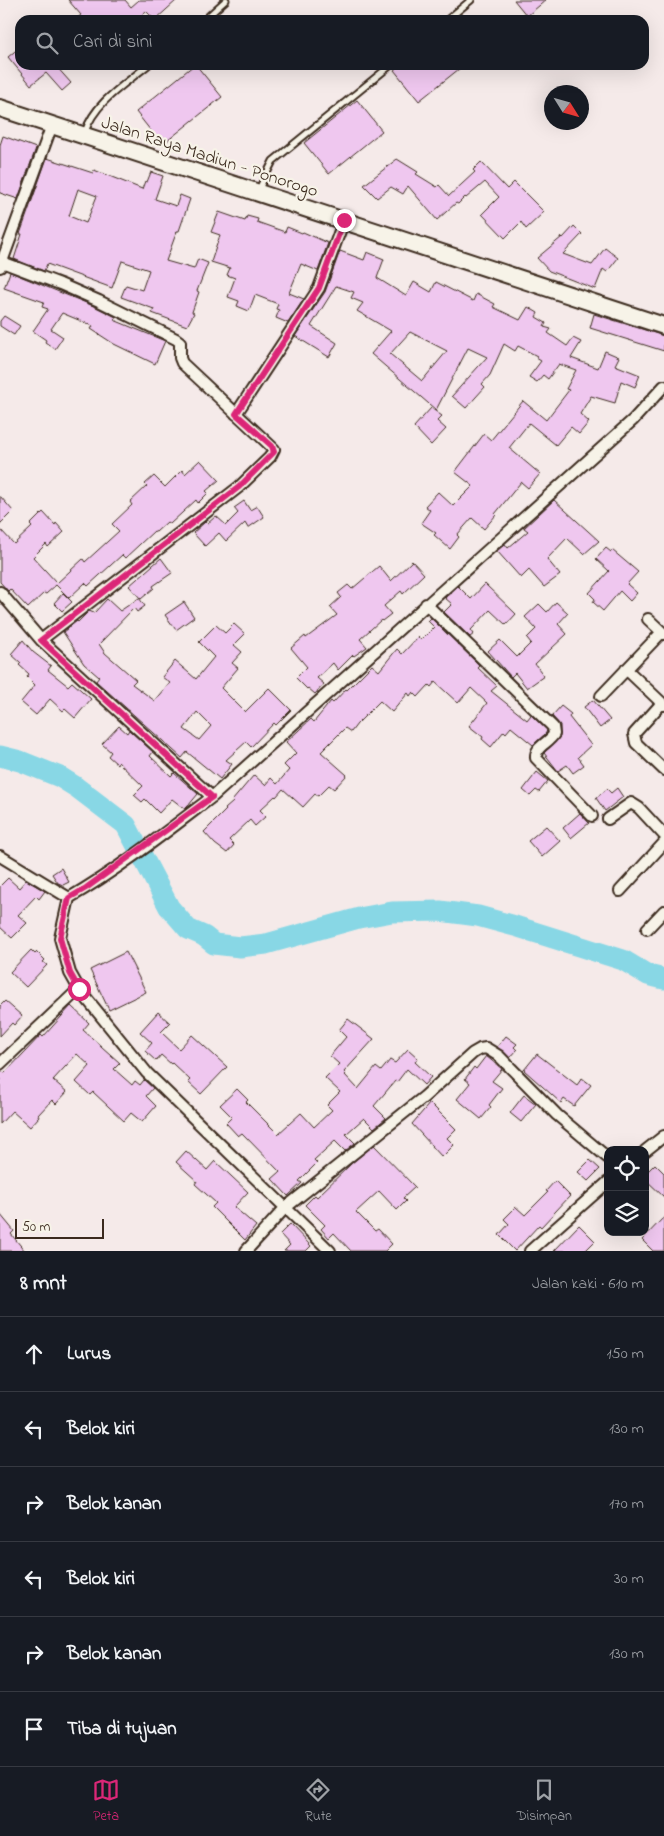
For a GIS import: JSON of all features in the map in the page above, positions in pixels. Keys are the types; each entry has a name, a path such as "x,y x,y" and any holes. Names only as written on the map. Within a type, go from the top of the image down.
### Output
{"highway":[{"name":"Jalan Raya Madiun - Ponorogo","path":"0,108 664,326"}],"street":[{"path":"41,640 239,487 274,452 272,446 182,363 180,358 180,342 176,339 60,284 1,265 52,124"},
{"path":"236,414 319,288 344,220"},
{"path":"330,1251 147,1073 79,989 70,973 60,938 69,898 86,888 212,797 633,420 664,386"},
{"path":"0,592 41,640 212,797"},
{"path":"426,604 553,727 554,734 551,739 537,749 536,758 592,816"},
{"path":"601,696 663,633 648,619"},
{"path":"626,669 663,704 634,734 636,743 664,770"},
{"path":"608,819 631,803 639,808 664,835"},
{"path":"620,891 664,843"},
{"path":"0,856 69,898"},
{"path":"648,929 664,911"},
{"path":"0,1063 79,989"},
{"path":"246,1251 285,1208 424,1097 473,1053 480,1049 486,1048 499,1056 558,1115 604,1155"},
{"path":"649,1148 664,1136"},
{"path":"530,1251 604,1186"}],"lane":[{"path":"210,15 226,0"},
{"path":"453,15 471,0"},
{"path":"84,135 88,121 100,104 142,70"},
{"path":"257,192 273,161 385,70"}],"building":[{"path":"68,0 125,0 131,7 139,0 177,0 160,15 150,15 146,11 142,15 81,15"},
{"path":"514,0 546,0 528,15"},
{"path":"15,51 15,66 8,57"},
{"path":"19,70 59,70 71,83 62,91 46,73 31,85"},
{"path":"188,70 200,70 222,97 162,145 136,112"},
{"path":"394,70 458,70 419,101"},
{"path":"357,100 382,131 329,174 304,143"},
{"path":"3,136 36,148 18,199 0,193 0,145"},
{"path":"47,158 93,173 94,170 142,189 151,172 163,176 155,199 176,206 180,195 190,199 166,261 194,269 198,259 208,263 197,291 199,292 192,312 194,313 187,326 152,313 154,309 121,297 126,285 142,290 149,270 122,261 112,288 47,264 44,271 14,259 22,234 20,234","holes":["78,189 97,196 86,223 69,216"]},
{"path":"397,159 437,187 439,185 449,196 475,172 473,170 481,162 507,189 514,182 544,212 526,229 521,222 505,238 482,214 499,197 485,182 458,204 456,203 437,220 408,186 403,194 391,187 377,198 364,185"},
{"path":"219,212 245,221 247,216 258,219 257,222 285,232 287,227 328,243 318,271 301,264 289,293 304,299 288,323 276,318 279,310 276,309 278,304 255,295 249,311 237,306 239,301 228,297 235,278 227,275 230,268 211,262 220,235 211,232"},
{"path":"574,226 582,234 563,254 592,265 605,248 618,258 607,272 603,269 595,289 549,271 537,258 563,238"},
{"path":"340,251 364,260 367,252 384,259 377,278 406,296 414,282 431,292 436,282 473,301 476,294 495,304 493,307 520,320 528,307 538,313 536,317 546,323 544,327 551,329 548,333 567,346 573,338 581,342 571,358 598,368 605,351 619,357 615,365 640,375 635,387 621,381 615,403 591,396 580,414 589,422 579,434 571,427 556,445 529,423 509,448 540,474 528,488 521,482 484,529 472,518 457,535 459,537 450,549 434,535 436,533 421,523 430,510 425,506 438,492 453,506 473,486 455,472 484,434 491,440 523,401 546,420 569,390 566,389 576,370 559,364 548,379 543,375 537,382 529,377 541,361 536,358 537,356 518,346 515,351 504,344 490,375 482,384 485,387 466,408 452,396 487,357 468,348 436,410 371,354 391,331 357,311 363,303 351,298 354,292 336,286 311,326 337,343 329,357 295,336 325,292","holes":["410,332 447,351 422,381 390,354"]},
{"path":"10,272 96,307 116,317 114,320 165,341 155,364 114,344 91,329 93,326 62,313 51,329 63,337 55,349 33,331 48,309 42,307 44,302 4,288"},
{"path":"594,314 664,336 664,351 590,328"},
{"path":"4,316 20,326 14,335 0,326 0,321"},
{"path":"431,408 442,416 437,421 446,429 431,445 414,427"},
{"path":"200,460 219,480 206,491 208,493 198,503 196,500 170,524 167,522 156,532 154,531 125,558 122,555 88,586 85,583 69,598 56,585 28,608 10,589 8,591 0,582 0,529 14,544 32,527 30,525 43,512 55,525 56,523 64,532 48,547 46,544 33,557 57,583 83,559 85,562 119,531 112,524 132,505 130,502 147,486 145,484 154,476 165,487 182,470 185,474"},
{"path":"0,496 13,511 0,524"},
{"path":"554,500 599,541 584,554 567,538 547,559 560,575 544,587 529,570 521,578 497,551 505,544 508,548 528,531 524,528"},
{"path":"244,501 250,510 257,506 264,517 248,528 245,523 226,541 219,533 205,546 193,533 205,522 207,524 216,516 226,525 238,513 234,508"},
{"path":"606,548 611,552 612,550 638,572 627,584 637,593 630,601 620,591 603,611 593,602 595,599 589,593 609,571 596,559"},
{"path":"161,558 172,573 153,586 154,588 141,599 129,586"},
{"path":"412,561 424,574 403,594 401,591 384,606 391,614 381,620 360,639 367,647 353,655 338,670 333,663 317,678 324,684 315,694 307,689 296,678 307,667 291,648 305,636 306,638 337,615 330,607 341,597 338,593 348,585 352,589 379,566 391,581"},
{"path":"485,584 516,614 506,625 490,610 471,630 474,634 470,637 444,612 452,604 445,598 458,586 471,599"},
{"path":"63,593 72,602 62,611 54,603"},
{"path":"139,598 145,606 137,612 134,608 99,644 105,653 136,680 132,684 155,701 170,683 162,677 175,661 196,679 214,657 199,642 216,625 225,633 234,624 245,634 234,645 242,652 232,663 238,668 221,688 245,712 269,688 291,710 276,725 274,723 251,747 246,742 226,760 232,764 220,779 187,752 182,758 96,681 99,677 84,664 63,632 78,622 89,611 94,613 107,599 120,611","holes":["197,712 211,726 199,740 184,729"]},
{"path":"184,602 194,617 176,630 165,615"},
{"path":"556,602 568,613 558,624 567,634 535,664 544,676 527,688 515,673 511,677 488,651 500,640 517,657 531,643 527,638 536,629 525,617 539,604 547,612"},
{"path":"431,618 479,665 477,667 497,686 491,691 527,720 531,715 547,730 546,733 533,745 511,727 506,733 504,731 491,747 482,739 483,737 469,726 487,703 471,688 458,703 435,682 431,687 429,685 418,697 413,692 410,696 408,693 392,712 380,701 351,732 345,728 321,752 347,775 334,789 329,785 318,796 315,794 303,807 283,789 260,810 266,816 255,826 250,820 229,840 234,845 227,853 215,844 204,832 226,810 254,775 265,785 271,778 277,784 289,770 284,765 296,753 286,742 311,719 314,722 331,701 333,703 372,665 379,671 397,649 402,654 418,637 421,640 434,627 428,621"},
{"path":"23,640 33,652 51,666 48,670 68,686 72,682 91,699 75,718 65,709 63,711 50,699 36,715 21,702 35,685 27,677 29,674 19,665 21,663 11,654"},
{"path":"593,700 610,720 600,728 584,707"},
{"path":"561,706 571,714 569,717 591,745 578,757 584,765 573,773 567,765 558,771 544,753 560,737 560,725 552,716"},
{"path":"119,726 127,733 129,730 153,752 150,756 171,776 174,773 198,794 185,809 172,799 159,813 145,799 142,802 134,795 143,786 118,762 117,764 108,756 111,752 102,744"},
{"path":"537,772 548,781 539,792 536,790 530,796 523,790"},
{"path":"617,788 623,797 605,811 596,798 607,789 611,793"},
{"path":"580,813 589,823 571,838 563,828"},
{"path":"546,826 560,841 542,857 528,841"},
{"path":"61,868 69,882 63,885 58,883 52,874"},
{"path":"8,878 19,888 26,880 45,891 39,899 36,896 18,915 27,923 12,938 0,927 0,886"},
{"path":"31,950 35,954 37,952 47,965 26,987 10,972"},
{"path":"126,952 146,992 109,1010 90,970"},
{"path":"5,1001 22,1016 14,1025 12,1023 0,1036 0,1006"},
{"path":"71,1006 89,1023 83,1030 120,1063 114,1069 132,1085 135,1081 140,1085 144,1080 153,1088 146,1096 156,1106 142,1122 131,1113 124,1121 93,1092 90,1095 76,1082 90,1066 77,1054 53,1080 67,1092 56,1104 52,1100 30,1127 12,1111 0,1124 0,1071 5,1073 41,1035 43,1037"},
{"path":"158,1012 170,1023 161,1032 179,1049 192,1035 227,1067 201,1094 188,1082 190,1080 172,1063 161,1055 156,1061 145,1051 152,1043 140,1032"},
{"path":"348,1019 374,1039 344,1072 358,1089 376,1067 381,1071 390,1060 395,1063 408,1049 418,1058 415,1062 431,1077 424,1085 407,1069 374,1106 386,1118 374,1128 364,1118 346,1134 355,1143 345,1151 335,1141 314,1160 317,1163 299,1181 302,1183 288,1196 272,1179 280,1172 242,1133 238,1136 226,1123 232,1117 220,1105 237,1089 248,1100 246,1102 278,1134 301,1113 314,1127 332,1110 327,1105 340,1092 325,1078 339,1064 330,1056 346,1037 339,1030"},
{"path":"506,1036 517,1044 514,1047 517,1050 510,1058 497,1047"},
{"path":"537,1054 577,1085 582,1078 591,1085 574,1106 564,1099 561,1103 524,1070"},
{"path":"486,1056 502,1069 492,1081 502,1088 489,1105 491,1107 481,1119 457,1099 470,1083 465,1079"},
{"path":"524,1095 536,1104 521,1122 510,1113"},
{"path":"430,1103 456,1129 447,1138 454,1145 442,1157 412,1124"},
{"path":"374,1145 415,1187 403,1198 406,1201 397,1210 379,1191 356,1212 375,1231 378,1229 392,1244 385,1251 351,1251 334,1233 329,1238 321,1229 325,1225 305,1205 315,1195 317,1197 353,1162"},
{"path":"186,1151 207,1170 215,1161 248,1192 234,1207 256,1226 245,1240 212,1207 216,1203 195,1184 197,1181 176,1162"},
{"path":"590,1160 600,1169 588,1181 578,1172"},
{"path":"655,1164 664,1173 664,1197 649,1183 649,1170"},
{"path":"555,1181 570,1196 515,1251 499,1235 509,1224 504,1219 516,1207 525,1215 548,1192 546,1191"},
{"path":"0,1214 14,1231 11,1234 25,1251 0,1251"},
{"path":"664,1217 664,1251 653,1251 642,1240 646,1236 649,1236 649,1233"},
{"path":"290,1224 311,1246 306,1251 284,1251 290,1245 280,1234"},
{"path":"579,1225 595,1241 585,1251 554,1251"}],"waterway":[{"path":"0,756 20,761 60,777 126,825 169,907 188,929 204,936 214,944 240,947 266,944 359,918 392,912 440,911 478,916 515,926 623,960 648,975 664,979"}],"route":[{"path":"79,989 70,973 60,938 69,898 86,888 212,797 41,640 239,487 274,452 272,446 236,414 319,288 344,220"}]}
